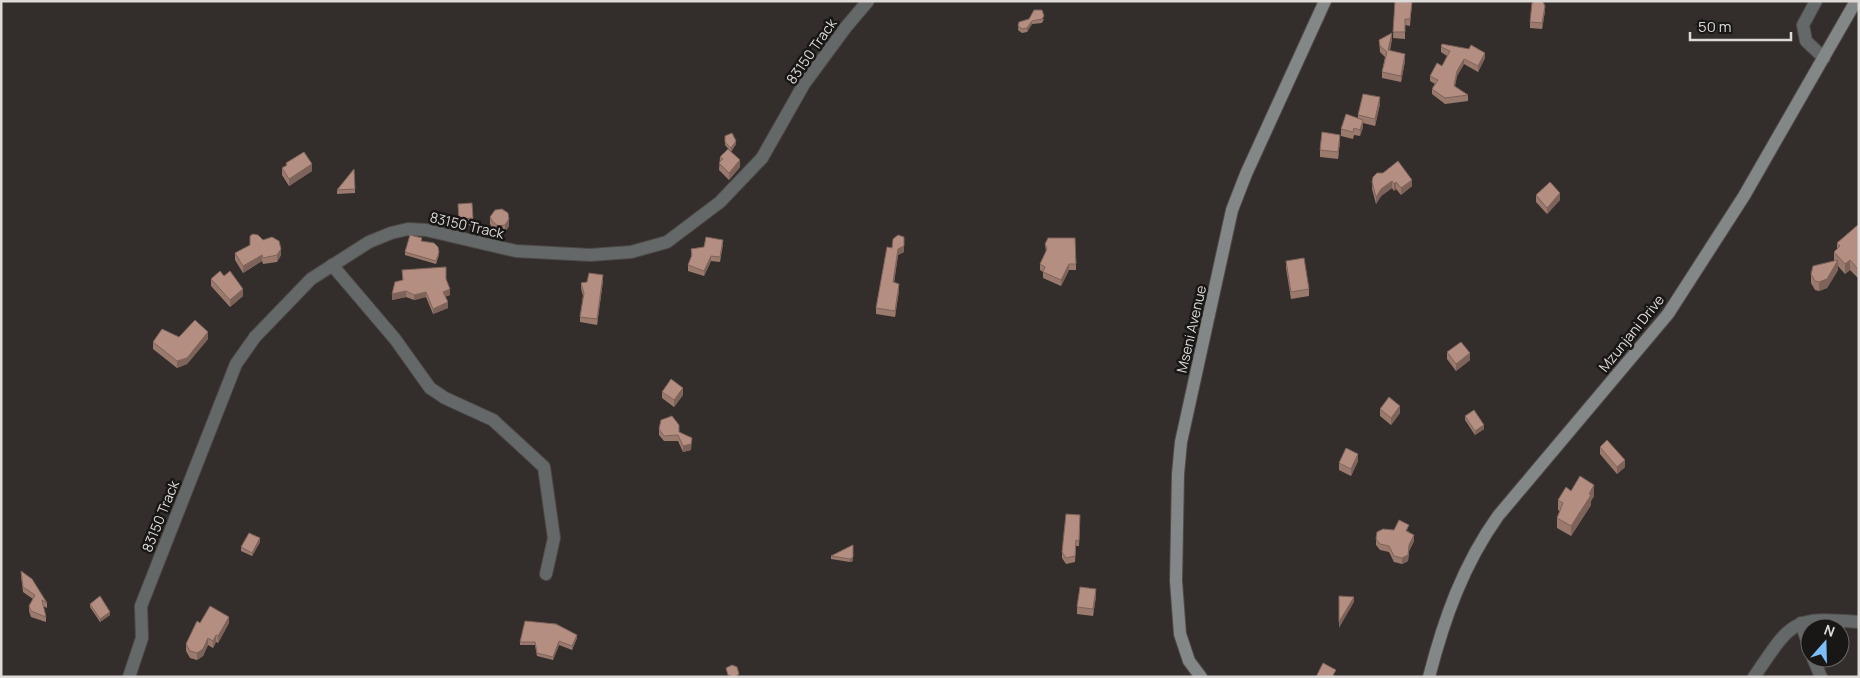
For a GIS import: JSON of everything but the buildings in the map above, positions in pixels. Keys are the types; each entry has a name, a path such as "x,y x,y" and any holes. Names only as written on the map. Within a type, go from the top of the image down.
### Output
{"main road":[{"name":"Mseni Avenue","path":"1201,677 1183,649 1177,606 1176,509 1181,442 1232,210 1325,1"},
{"name":"Mzunjani Drive","path":"1429,677 1454,596 1478,544 1498,516 1668,314 1744,196 1856,1"}],"street":[{"name":"83150 Track","path":"129,677 142,638 141,606 236,364 255,337 311,280 369,242 408,229 426,230 516,251 606,254 652,248 667,242 720,202 762,158 804,84 846,26 868,1"},
{"path":"1816,1 1803,25 1806,41 1824,58"},
{"path":"332,265 395,339 430,388 445,398 493,420 544,467 554,538 546,574"},
{"path":"1754,677 1781,637 1800,624"}]}
